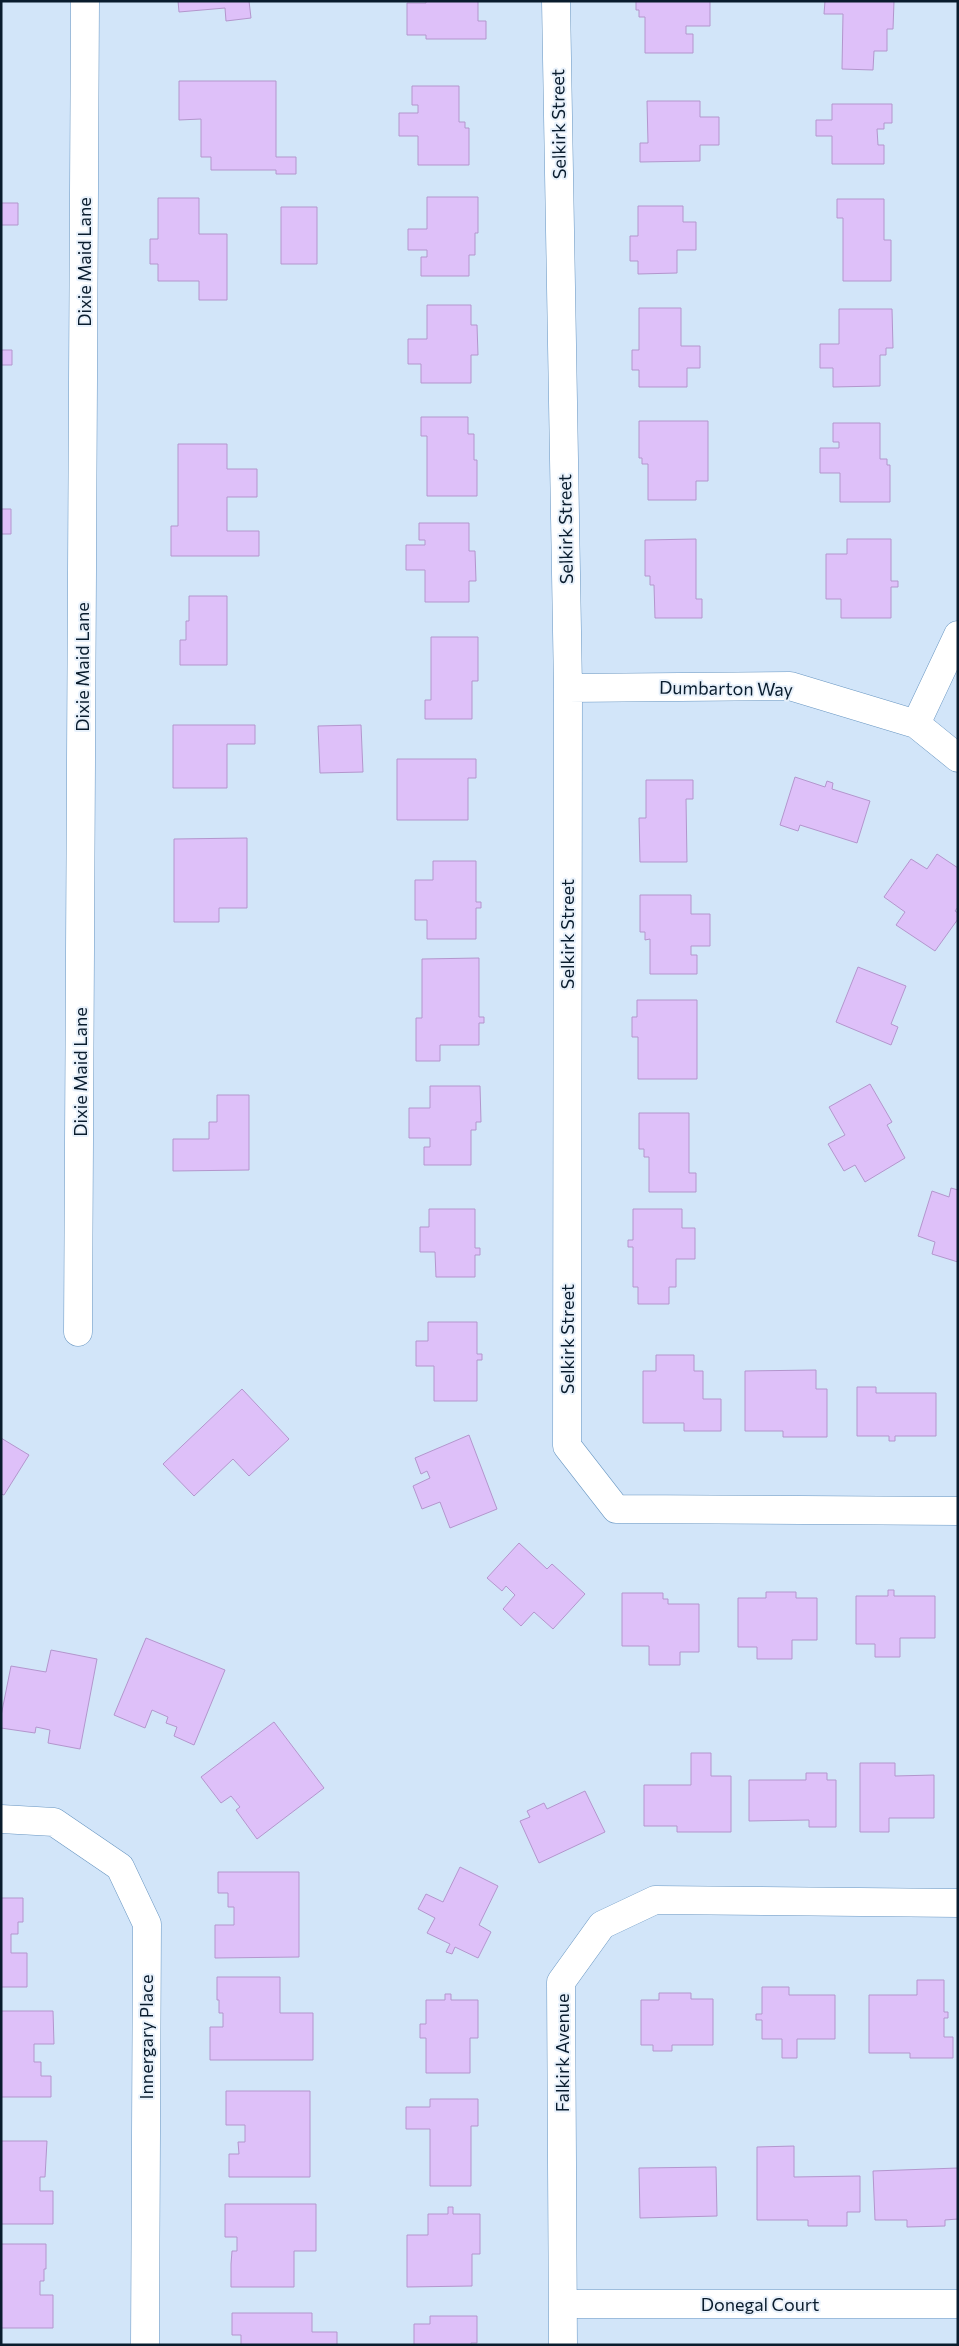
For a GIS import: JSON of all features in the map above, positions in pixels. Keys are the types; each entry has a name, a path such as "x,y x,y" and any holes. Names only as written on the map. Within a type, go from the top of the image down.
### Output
{"street":[{"name":"Dixie Maid Lane","path":"78,1332 86,1"},
{"name":"Selkirk Street","path":"556,1 568,688 567,1446 616,1508 958,1511"},
{"path":"916,724 958,635"},
{"name":"Dumbarton Way","path":"568,688 790,686 916,724 958,758"},
{"name":"Innergary Place","path":"1,1819 54,1822 120,1867 147,1924 145,2345"},
{"name":"Falkirk Avenue","path":"563,2345 561,1982 602,1925 655,1900 958,1903"},
{"name":"Donegal Court","path":"563,2304 958,2304"}],"building":[{"path":"178,1 249,1 251,18 226,21 225,8 179,12"},
{"path":"426,1 478,1 478,21 486,21 486,39 426,39 426,35 407,35 407,3 426,3"},
{"path":"636,1 710,1 710,26 686,26 686,34 693,34 693,53 645,53 645,17 639,17 639,10 636,10"},
{"path":"825,1 894,1 893,29 887,29 887,51 874,51 873,70 842,69 843,14 824,14"},
{"path":"179,81 276,81 276,157 296,157 296,174 276,174 276,170 211,170 211,157 201,157 201,119 179,120"},
{"path":"412,86 459,86 459,122 465,122 465,128 469,128 469,165 418,165 418,136 399,136 399,113 418,113 418,105 412,105"},
{"path":"647,101 700,101 700,117 719,117 719,145 700,145 700,161 640,162 640,143 648,143"},
{"path":"832,104 892,104 892,123 884,123 884,129 877,129 878,145 884,145 884,164 832,164 832,136 816,136 816,120 832,120"},
{"path":"427,197 478,197 478,233 475,233 475,255 469,255 469,276 421,276 421,257 427,257 427,250 408,250 408,229 427,229"},
{"path":"158,198 199,198 199,234 227,234 227,300 199,300 199,281 158,281 158,264 150,264 150,239 158,239"},
{"path":"837,199 884,199 884,240 891,240 891,281 843,281 843,218 837,218"},
{"path":"1,203 18,203 18,225 1,225"},
{"path":"638,206 683,206 683,222 696,222 696,250 677,250 677,273 638,274 638,261 630,261 630,236 638,236"},
{"path":"281,207 317,207 317,264 281,264"},
{"path":"427,305 471,305 471,325 477,325 478,355 471,355 471,383 421,383 421,364 408,364 408,339 427,339"},
{"path":"639,308 681,308 681,346 700,346 700,368 687,368 687,387 639,387 639,370 632,370 632,350 639,350"},
{"path":"839,309 892,309 893,348 886,348 886,355 880,355 880,386 833,387 833,368 820,368 820,344 839,344"},
{"path":"1,350 12,350 12,365 1,365"},
{"path":"421,417 468,417 468,434 474,434 474,460 477,460 477,496 427,496 427,436 421,436"},
{"path":"639,421 708,421 708,481 696,481 696,500 648,500 648,464 642,464 642,458 639,458"},
{"path":"833,423 880,423 880,459 887,459 887,465 890,465 890,502 840,502 840,473 820,473 820,448 839,448 839,442 833,442"},
{"path":"178,444 227,444 227,469 257,469 257,497 227,497 227,531 259,531 259,556 171,556 171,526 178,526"},
{"path":"1,509 11,509 11,534 1,534"},
{"path":"419,523 469,523 469,551 475,551 476,581 469,581 469,602 425,602 425,570 406,570 406,545 425,545 425,540 419,540"},
{"path":"696,539 696,599 702,599 702,618 655,618 654,585 650,585 650,576 645,576 645,540"},
{"path":"847,539 891,539 891,581 898,581 898,587 891,587 891,618 841,618 841,599 826,599 826,554 847,554"},
{"path":"189,596 227,596 227,665 180,665 180,640 186,640 186,621 189,621"},
{"path":"431,637 478,637 478,681 472,681 472,719 425,719 425,700 431,700"},
{"path":"173,725 255,725 255,744 227,744 227,788 173,788"},
{"path":"361,725 363,772 320,773 318,726"},
{"path":"397,759 476,759 476,778 468,778 468,820 397,820"},
{"path":"795,777 825,787 827,781 833,783 832,789 870,801 857,843 800,825 798,831 780,825"},
{"path":"646,780 693,780 693,799 686,799 687,862 640,862 639,818 646,818"},
{"path":"247,838 247,908 219,908 219,922 174,922 174,839"},
{"path":"937,854 958,868 958,907 955,911 958,913 958,919 935,951 896,925 905,912 884,897 911,859 927,869"},
{"path":"433,861 476,861 476,902 481,902 481,908 476,908 476,939 427,939 427,920 415,920 415,880 433,880"},
{"path":"640,895 691,895 691,914 710,914 710,946 691,946 691,955 697,955 697,974 650,974 650,939 645,940 645,932 640,932"},
{"path":"479,958 479,1017 484,1017 484,1023 479,1023 479,1045 440,1045 440,1061 416,1061 416,1018 422,1018 422,959"},
{"path":"858,967 906,986 891,1024 898,1027 891,1045 836,1022"},
{"path":"637,1000 697,1000 697,1079 638,1079 638,1037 632,1037 632,1017 637,1017"},
{"path":"870,1084 892,1122 887,1125 905,1158 865,1182 855,1165 844,1171 828,1144 845,1135 829,1107"},
{"path":"430,1086 480,1086 481,1122 476,1122 476,1130 471,1130 471,1165 424,1165 424,1147 430,1147 430,1138 409,1138 409,1108 430,1108"},
{"path":"217,1095 249,1095 249,1170 173,1171 173,1139 209,1139 209,1122 217,1122"},
{"path":"639,1113 689,1113 689,1173 696,1173 696,1192 649,1192 649,1157 644,1157 644,1149 639,1149"},
{"path":"951,1188 958,1190 958,1262 932,1254 935,1242 918,1236 932,1191 949,1197"},
{"path":"429,1209 475,1209 475,1248 480,1248 480,1255 475,1255 475,1277 436,1277 435,1252 420,1252 420,1227 429,1227"},
{"path":"633,1209 682,1209 682,1228 695,1228 695,1259 676,1259 676,1287 669,1287 669,1304 638,1304 638,1287 633,1287 633,1247 628,1247 628,1240 633,1240"},
{"path":"428,1322 477,1322 477,1354 482,1354 482,1360 477,1360 477,1401 434,1401 434,1366 416,1366 416,1341 428,1341"},
{"path":"656,1355 694,1355 694,1371 703,1371 703,1399 721,1399 721,1431 684,1431 684,1423 643,1423 643,1371 656,1371"},
{"path":"816,1370 816,1389 827,1389 827,1437 783,1437 783,1431 745,1431 745,1371"},
{"path":"857,1387 876,1387 876,1393 936,1393 936,1436 895,1436 895,1441 889,1441 889,1436 857,1436"},
{"path":"242,1389 289,1439 249,1476 233,1459 194,1496 163,1464"},
{"path":"469,1435 497,1509 450,1528 440,1502 422,1509 413,1486 430,1478 427,1471 421,1474 415,1458"},
{"path":"1,1438 29,1455 4,1495 1,1494"},
{"path":"519,1543 547,1569 552,1564 585,1594 553,1629 534,1612 521,1626 503,1609 515,1595 506,1586 502,1591 487,1578"},
{"path":"888,1590 894,1590 894,1596 935,1596 935,1638 900,1638 900,1657 875,1657 875,1644 856,1644 856,1596 888,1596"},
{"path":"766,1592 796,1592 796,1598 817,1598 817,1640 792,1640 792,1659 757,1659 757,1647 738,1647 738,1598 766,1598"},
{"path":"622,1593 663,1593 663,1599 668,1599 668,1604 699,1604 699,1652 680,1652 680,1665 649,1665 649,1646 622,1646"},
{"path":"146,1638 225,1670 194,1745 174,1736 177,1727 166,1723 168,1717 152,1710 145,1728 114,1715"},
{"path":"51,1650 97,1659 80,1749 48,1743 50,1730 36,1727 35,1733 1,1728 1,1716 11,1666 46,1672"},
{"path":"274,1722 324,1788 257,1839 236,1810 240,1807 231,1796 221,1803 201,1777"},
{"path":"691,1753 711,1753 711,1776 731,1776 731,1832 677,1832 677,1826 644,1826 644,1785 691,1785"},
{"path":"860,1763 895,1763 895,1776 934,1775 934,1818 889,1818 889,1832 860,1832"},
{"path":"806,1773 827,1773 827,1780 836,1780 836,1827 809,1827 809,1820 749,1821 749,1780 806,1780"},
{"path":"585,1791 605,1832 539,1863 520,1821 530,1817 527,1811 544,1803 547,1809"},
{"path":"460,1867 498,1886 479,1925 491,1932 478,1958 455,1947 452,1954 446,1952 450,1944 427,1933 435,1918 418,1909 426,1894 443,1902"},
{"path":"218,1872 299,1872 299,1957 215,1958 215,1925 234,1925 234,1907 228,1907 228,1893 218,1893"},
{"path":"1,1898 23,1898 23,1922 18,1922 18,1934 11,1934 11,1953 27,1953 27,1987 1,1987"},
{"path":"217,1977 280,1977 280,2013 313,2013 313,2060 210,2060 210,2027 223,2027 223,2013 219,2013 219,2000 217,2000"},
{"path":"917,1980 944,1980 944,2012 948,2012 948,2018 944,2018 944,2037 953,2037 953,2058 910,2058 910,2053 869,2053 869,1995 917,1995"},
{"path":"762,1987 789,1987 789,1995 835,1995 835,2039 797,2039 797,2058 782,2058 782,2039 762,2039 762,2020 756,2020 756,2014 762,2014"},
{"path":"659,1993 691,1993 691,1999 713,1999 713,2045 672,2045 672,2051 653,2051 653,2045 641,2045 641,2000 659,2000"},
{"path":"445,1994 451,1994 451,2000 478,2000 478,2038 470,2038 470,2073 426,2073 426,2038 420,2038 420,2024 426,2024 426,2000 445,2000"},
{"path":"1,2011 53,2011 54,2044 34,2044 34,2062 41,2062 41,2076 51,2076 51,2097 1,2097"},
{"path":"226,2091 310,2091 310,2177 229,2177 229,2154 239,2154 238,2142 245,2142 245,2125 226,2125"},
{"path":"430,2099 478,2099 478,2126 471,2126 471,2186 430,2186 430,2129 406,2129 406,2107 430,2107"},
{"path":"1,2141 47,2141 45,2177 40,2177 40,2191 53,2191 53,2224 1,2224"},
{"path":"794,2146 794,2177 860,2176 860,2212 847,2212 847,2226 808,2226 808,2220 757,2220 757,2147"},
{"path":"716,2167 717,2216 640,2218 639,2168"},
{"path":"958,2168 958,2219 945,2220 945,2226 907,2227 907,2220 875,2220 873,2171"},
{"path":"225,2204 316,2204 316,2251 294,2251 294,2287 231,2287 232,2251 237,2251 237,2237 225,2237"},
{"path":"448,2207 453,2207 453,2214 480,2214 480,2254 472,2254 472,2286 407,2287 407,2235 428,2235 428,2214 448,2214"},
{"path":"1,2244 46,2244 46,2269 44,2269 44,2281 40,2281 40,2295 53,2295 53,2328 1,2328"},
{"path":"232,2313 312,2313 312,2332 337,2332 337,2345 241,2345 241,2335 232,2335"},
{"path":"430,2316 477,2316 477,2343 471,2343 471,2345 414,2345 414,2324 430,2324"}]}
